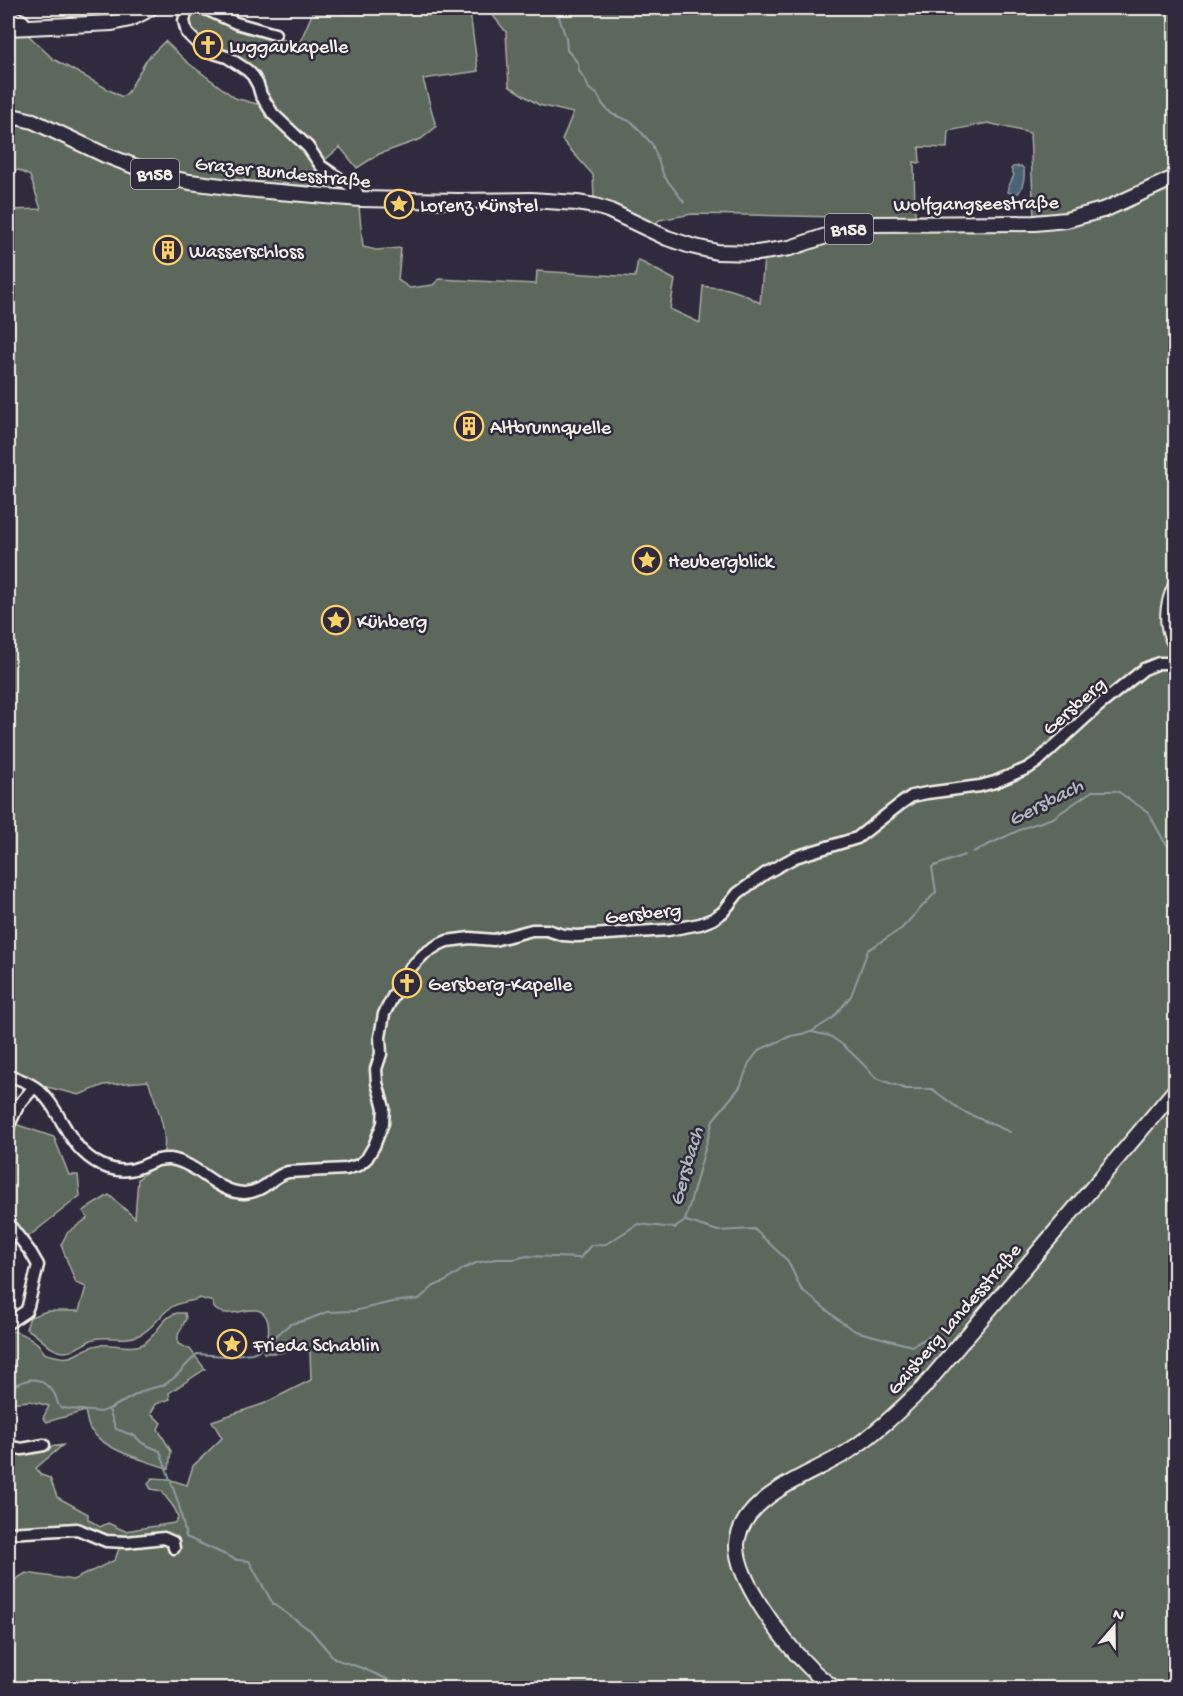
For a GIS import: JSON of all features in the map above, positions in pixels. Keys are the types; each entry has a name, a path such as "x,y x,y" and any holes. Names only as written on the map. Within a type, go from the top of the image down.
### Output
{"main road":[{"path":"8,28 112,23 130,19 150,8"},
{"name":"Grazer Bundesstraße","path":"8,115 33,122 105,155 160,176 190,182 360,199 531,200 577,203 608,210 667,238"},
{"name":"Wolfgangseestraße","path":"667,238 717,252 757,253 790,248 850,228 872,224 1058,221 1106,209 1176,177"},
{"path":"1176,585 1170,599 1168,614 1170,633 1176,645"},
{"name":"Gaisberg Landesstraße","path":"834,1689 798,1656 760,1605 745,1577 739,1557 737,1546 741,1529 749,1515 764,1500 806,1473 849,1451 889,1420 922,1389 1176,1089"}],"street":[{"path":"187,8 184,21 188,33 197,43 208,51 227,57 247,70 258,85 261,95 273,114 308,147 321,166 356,190 360,199"},
{"path":"203,8 236,23 275,34"},
{"path":"8,13 23,21 28,27"},
{"name":"Gersberg","path":"34,1086 81,1150 106,1168 134,1170 158,1159 171,1159 201,1172 225,1189 243,1193 258,1191 281,1174 288,1172 354,1167 367,1158 374,1146 384,1115 376,1077 381,1054 382,1022 401,980 416,961 429,950 447,941 470,938 494,940 532,930 586,936 674,930 713,919 723,912 738,892 766,873 795,857 857,838 912,796 980,786 1028,768 1038,762 1101,704 1144,669 1159,663 1176,666"},
{"path":"8,1075 34,1086 18,1106 8,1127"},
{"path":"8,1223 38,1265 26,1311 8,1323"},
{"path":"8,1446 22,1449 44,1444"},
{"path":"8,1533 77,1529 108,1541 166,1539 173,1542 174,1548"}],"green space":[{"path":"189,8 195,8 235,26 299,44 313,12 302,8 1175,8 1175,1688 8,1688 8,1584 26,1573 73,1580 115,1560 122,1540 107,1537 79,1525 30,1526 14,1529 8,1527 8,1448 42,1448 63,1445 36,1468 41,1475 50,1478 57,1497 88,1514 88,1519 100,1527 108,1523 125,1531 174,1523 178,1519 176,1511 162,1491 151,1489 148,1484 152,1478 168,1479 187,1485 193,1466 222,1438 212,1421 263,1404 311,1380 310,1352 293,1348 280,1353 264,1353 269,1330 264,1314 252,1310 221,1312 214,1308 213,1302 200,1298 170,1308 148,1330 139,1335 128,1338 94,1339 69,1352 54,1349 26,1329 30,1317 47,1311 79,1311 86,1287 76,1283 61,1245 67,1233 88,1218 83,1211 109,1195 135,1218 138,1179 160,1160 165,1143 162,1121 148,1081 104,1085 79,1095 39,1085 8,1073 8,210 41,209 30,176 19,170 8,172 8,121 20,123 158,180 355,203 359,207 363,247 376,250 401,248 398,280 410,288 433,285 439,279 536,284 537,271 635,277 638,260 675,280 670,309 700,323 703,286 732,290 760,303 765,247 805,238 841,224 838,217 692,214 659,220 654,226 594,198 593,175 562,140 573,113 539,105 509,86 506,32 491,13 470,13 478,71 423,79 436,127 421,139 379,154 357,168 340,147 318,166 354,192 318,186 296,185 283,188 211,180 157,169 8,111 8,32 25,32 53,59 122,97 128,92 147,59 165,41 187,62 235,98 257,104 260,81 228,54 203,37 195,37 187,22","holes":["988,123 1030,133 1034,219 915,215 914,162 920,163 919,147 947,148 948,131"]},
{"path":"8,1098 20,1098 12,1123 54,1137 69,1175 78,1175 80,1196 24,1240 8,1219"},
{"path":"177,1313 185,1313 186,1319 178,1335 178,1344 190,1349 205,1369 169,1393 170,1399 156,1404 151,1413 161,1423 158,1429 171,1451 169,1469 106,1444 90,1429 85,1411 47,1422 43,1418 49,1406 30,1401 8,1403 8,1376 15,1371 15,1366 8,1356 8,1330 31,1338 46,1354 68,1357 98,1345 138,1346 143,1344 167,1318"}],"water":[{"path":"1021,166 1024,169 1024,179 1020,191 1013,194 1008,192 1014,175 1011,169"}],"waterway":[{"path":"317,8 348,14 379,8"},
{"path":"456,8 471,8"},
{"path":"552,8 561,8"},
{"path":"556,8 566,38 567,50 578,63 579,71 589,89 597,94 612,114 632,122 652,144 664,176 684,202"},
{"path":"622,8 648,11 658,8"},
{"name":"Gersbach","path":"973,852 1026,827 1053,818 1092,791 1117,791 1148,812 1164,841 1176,854"},
{"name":"Gersbach","path":"8,1388 26,1380 40,1381 52,1390 61,1408 100,1412 145,1390 164,1385 197,1354 225,1356 252,1353 259,1350 290,1324 327,1312 354,1311 392,1302 419,1299 434,1286 476,1263 527,1256 580,1258 591,1245 606,1244 638,1224 675,1228 685,1221 713,1120 740,1087 749,1063 759,1050 791,1036 811,1032 833,1018 851,996 868,950 901,929 936,892 932,867 964,855"},
{"path":"812,1032 830,1036 843,1045 876,1078 906,1089 932,1089 962,1111 1010,1132"},
{"path":"686,1221 718,1231 754,1229 788,1261 801,1289 855,1331 912,1346 932,1335"},
{"path":"109,1410 116,1429 135,1436 142,1443 160,1451 179,1505 186,1537 237,1560 249,1561 273,1604 310,1630 335,1659 389,1680 431,1688"}],"place":[{"name":"Luggaukapelle","path":"208,45"},
{"name":"Lorenz Künstel","path":"399,204"},
{"name":"Wasserschloss","path":"168,250"},
{"name":"Altbrunnquelle","path":"469,426"},
{"name":"Heubergblick","path":"647,560"},
{"name":"Kühberg","path":"336,620"},
{"name":"Gersberg-Kapelle","path":"407,983"},
{"name":"Frieda Schablin","path":"232,1344"}]}
